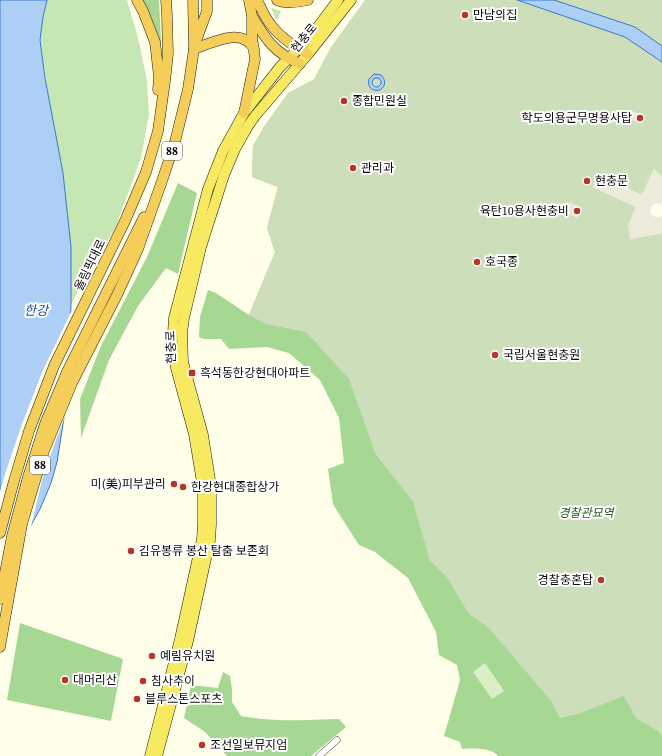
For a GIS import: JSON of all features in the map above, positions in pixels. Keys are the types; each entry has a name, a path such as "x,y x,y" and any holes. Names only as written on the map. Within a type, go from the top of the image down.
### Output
{"highway":[{"path":"137,0 155,42 159,78 158,131"},
{"name":"올림픽대로","path":"0,534 29,431 54,366 96,283 146,172 158,131 165,81 168,54 166,0"},
{"name":"88","path":"0,647 22,524 44,450 72,383 117,295 138,249 175,142 188,89 194,48 193,0"},
{"path":"194,48 207,11 207,0"},
{"path":"244,113 255,58 252,37 252,16 249,0"},
{"path":"257,0 270,25 290,44 308,54"},
{"path":"277,0 280,2 288,2 308,0"},
{"path":"252,16 266,39 279,52 300,64"},
{"path":"194,48 226,37 239,37 246,40 254,49"},
{"name":"88","path":"0,599 12,536 28,477 45,424 67,372 162,181"}],"main road":[{"name":"현충로","path":"150,756 180,639 202,539 203,523 203,488 194,434 176,368 172,347 174,318 208,189 223,151 244,113 280,67 311,36 338,0"},
{"name":"현충로","path":"157,756 188,641 210,540 211,486 201,428 183,362 182,333 184,318 202,247 224,175 235,148 248,126 351,0"}],"street":[{"path":"319,756 337,740"}],"green space":[{"path":"47,0 127,0 139,42 147,81 149,114 141,158 116,226 71,304 71,247 40,40"},
{"path":"141,0 159,0 161,59"},
{"name":"국립서울현충원","path":"365,0 662,0 662,177 654,169 642,195 598,175 593,187 636,207 628,226 631,239 662,233 662,736 658,731 636,718 624,696 581,713 560,718 552,702 488,627 469,614 447,577 430,561 413,502 375,453 349,379 306,332 266,324 249,315 275,252 267,228 278,187 252,177 253,146 267,122 288,93 314,79 331,47"},
{"path":"271,8 281,11 277,20 276,20"},
{"path":"267,122 662,627 662,756 498,756 487,750 462,749 460,742 444,736 460,680 457,665 439,655 436,632 408,578 375,552 359,545 333,504 328,469 344,463 339,418 320,380 289,353 267,347 229,349 221,339 204,339 199,337 200,317 208,290 216,293 249,315 275,252 267,228 278,187 252,177 253,146"},
{"path":"178,183 197,193 178,274 166,268 138,306 109,360 81,438 80,399 101,346 147,257"},
{"path":"20,623 123,659 111,721 7,700"},
{"path":"485,663 504,691 492,699 473,672"},
{"path":"223,672 230,676 232,702 241,716 283,720 339,719 346,727 311,756 227,756 205,732 184,718 191,685 218,688"}],"shaded area":[{"path":"630,110 645,116 641,124 627,118"},
{"path":"654,169 662,177 662,205 659,203 654,204 651,207 650,212 655,217 662,216 662,233 630,239 628,226 636,207 593,187 598,175 642,195"},
{"path":"570,202 582,208 577,218 565,212"}],"water":[{"name":"한강","path":"0,0 47,0 40,40 45,78 63,173 71,247 71,304 70,362 64,418 57,462 51,483 40,509 24,538 0,619"},
{"path":"517,0 554,0 635,27 662,46 662,62 625,37"},
{"path":"374,74 381,75 383,77 384,85 380,90 372,90 369,87 369,79","holes":["374,78 379,78 381,84 378,87 374,86 372,82"]}],"pier":[{"path":"73,308 72,362 67,411 44,472 29,535 17,557 0,621 0,492 22,424 43,370"}],"place":[{"name":"만남의집","path":"465,15"},
{"name":"종합민원실","path":"344,101"},
{"name":"학도의용군무명용사탑","path":"640,118"},
{"name":"관리과","path":"353,168"},
{"name":"현충문","path":"587,181"},
{"name":"육탄10용사현충비","path":"577,211"},
{"name":"호국종","path":"477,262"},
{"name":"국립서울현충원","path":"495,355"},
{"name":"흑석동한강현대아파트","path":"192,373"},
{"name":"미(美)피부관리","path":"174,484"},
{"name":"한강현대종합상가","path":"183,487"},
{"name":"김유봉류 봉산 탈춤 보존회","path":"131,551"},
{"name":"경찰충혼탑","path":"601,580"},
{"name":"예림유치원","path":"152,656"},
{"name":"대머리산","path":"65,680"},
{"name":"침사추이","path":"143,681"},
{"name":"블루스톤스포츠","path":"137,699"},
{"name":"조선일보뮤지엄","path":"202,745"}],"park label":[{"name":"경찰관묘역","path":"586,513"}]}
